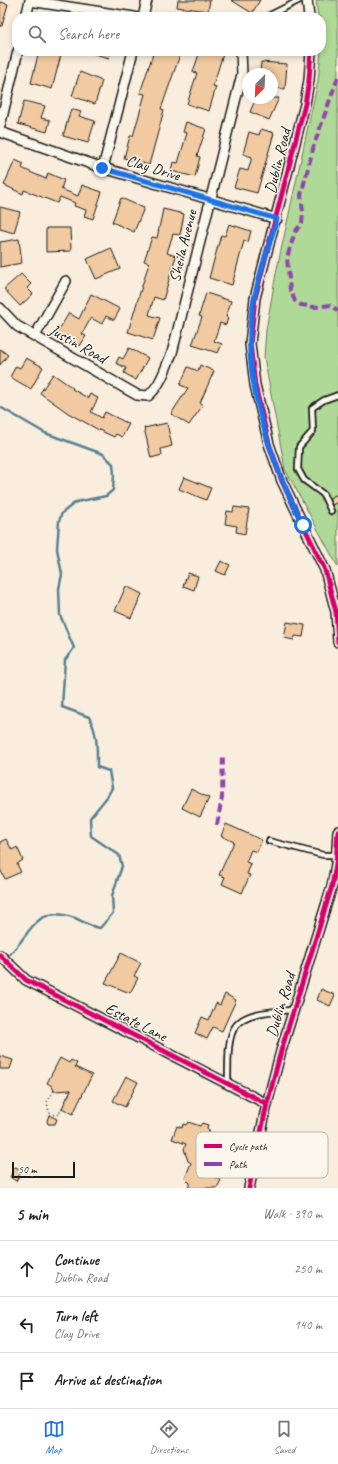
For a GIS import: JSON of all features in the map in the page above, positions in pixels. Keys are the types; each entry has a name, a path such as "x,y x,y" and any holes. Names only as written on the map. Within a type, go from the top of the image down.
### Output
{"street":[{"path":"27,12 30,0 103,12"},
{"path":"143,12 147,0"},
{"path":"307,0 308,12"},
{"path":"0,126 17,56"},
{"path":"102,168 133,56"},
{"name":"Sheila Avenue","path":"148,396 160,383 172,353 242,74 241,56"},
{"name":"Dublin Road","path":"311,56 305,104 277,219 252,311 250,344 252,368 263,420 275,464 292,503 322,562 329,580 336,612 338,642"},
{"name":"Clay Drive","path":"0,132 102,168 210,201 277,219"},
{"path":"35,336 66,281"},
{"name":"Justin Road","path":"0,308 17,326 138,395 148,396"},
{"name":"Dublin Road","path":"261,1132 267,1104 293,1010 328,898 337,855 338,831"},
{"name":"Estate Lane","path":"0,955 26,980 267,1104"},
{"name":"Dublin Road","path":"249,1188 251,1178"}],"lane":[{"path":"276,12 300,0"},
{"path":"331,511 323,494 304,480 298,469 298,460 299,447 313,431 312,408 324,400 338,396"},
{"path":"269,841 323,855 337,855"},
{"path":"228,1084 229,1042 237,1022 255,1013 293,1010"}],"path":[{"path":"54,1091 47,1102 49,1112 54,1115 59,1114 71,1090"}],"green space":[{"path":"316,0 338,0 338,567 285,469 264,357 266,330 276,273 318,81 320,56 326,56 326,12 317,12"}],"building":[{"path":"178,0 210,0 208,11 177,7"},
{"path":"231,0 260,0 253,12"},
{"path":"0,2 8,4 2,26 0,26"},
{"path":"38,56 61,56 52,89 31,83"},
{"path":"152,56 180,56 161,109 164,110 149,165 124,158 130,136 133,136 145,94 140,93"},
{"path":"198,56 222,56 213,86 216,87 209,111 187,104 197,73 193,72"},
{"path":"261,62 287,64 285,89 278,88 278,68 260,68"},
{"path":"80,72 102,81 95,104 72,96"},
{"path":"24,101 45,106 41,118 50,120 47,132 18,124"},
{"path":"253,104 276,104 269,120 250,112"},
{"path":"71,109 81,112 79,116 95,121 88,143 63,136"},
{"path":"186,122 206,129 197,156 200,157 195,177 171,171 173,162 178,163 187,133 183,132"},
{"path":"261,129 274,133 257,193 234,187 240,169 248,171 252,157 243,154 249,132 259,135"},
{"path":"15,160 24,164 22,168 46,179 48,173 64,180 61,189 78,196 82,185 102,192 93,219 84,216 86,210 74,206 75,203 60,197 57,203 24,190 23,194 4,185"},
{"path":"121,198 144,208 134,232 112,222"},
{"path":"0,207 20,212 14,233 0,229"},
{"path":"163,209 184,214 180,235 173,234 167,253 176,256 163,300 154,297 149,315 160,318 153,340 128,332 149,263 144,261 152,237 157,238"},
{"path":"229,224 251,231 248,242 244,241 232,285 209,278 221,235 225,236"},
{"path":"46,228 70,228 71,251 46,252"},
{"path":"19,239 22,263 0,267 0,242"},
{"path":"111,248 120,269 96,279 87,259"},
{"path":"21,274 31,284 27,288 33,294 20,306 4,289"},
{"path":"206,293 231,301 226,317 228,318 226,325 220,323 214,341 222,344 218,353 192,345 202,317 199,316"},
{"path":"91,294 120,309 114,320 106,316 102,324 91,318 82,334 86,336 80,346 57,333 69,313 79,319"},
{"path":"129,348 148,358 136,380 124,373 126,368 116,363 119,357 123,359"},
{"path":"0,349 8,355 0,365"},
{"path":"26,358 43,367 31,389 10,377 16,366 20,368"},
{"path":"200,365 214,371 200,403 203,405 189,425 171,414 188,388 180,385 188,367 198,371"},
{"path":"53,374 73,388 72,389 88,398 90,394 98,398 91,412 102,418 105,412 129,424 122,437 116,434 114,437 97,429 68,413 40,393"},
{"path":"167,423 172,446 161,449 162,455 151,458 144,428"},
{"path":"184,477 211,488 206,500 179,489"},
{"path":"338,494 338,502 332,505 329,498"},
{"path":"234,507 249,509 245,534 236,532 237,526 225,524 227,511 233,512"},
{"path":"221,561 230,565 225,575 216,571"},
{"path":"188,573 198,576 194,590 183,586"},
{"path":"126,586 142,594 131,618 115,611"},
{"path":"287,622 305,625 303,637 295,636 294,640 284,638"},
{"path":"191,789 209,798 200,817 182,808"},
{"path":"226,824 262,840 257,852 251,850 246,862 251,864 247,874 250,875 242,893 222,884 225,877 219,875 234,842 221,836"},
{"path":"6,839 12,850 17,847 23,860 17,864 21,872 5,879 0,869 0,842"},
{"path":"121,953 141,963 134,976 138,978 130,993 105,983"},
{"path":"321,989 335,995 330,1006 317,1000"},
{"path":"225,994 236,1000 222,1031 213,1027 207,1039 195,1033 202,1017 209,1020 216,1003 220,1005"},
{"path":"0,1056 13,1060 10,1069 0,1069"},
{"path":"60,1058 69,1063 71,1060 77,1063 75,1067 92,1075 73,1114 62,1108 71,1090 54,1091 52,1086 47,1083"},
{"path":"126,1076 138,1082 125,1107 113,1101"},
{"path":"49,1115 57,1119 55,1124 48,1124 47,1121"},
{"path":"188,1122 200,1126 202,1123 208,1125 207,1128 210,1132 196,1132 196,1178 217,1178 221,1180 217,1188 188,1188 190,1183 185,1178 191,1163 188,1161 184,1149 186,1144 172,1139 177,1126 182,1128 183,1124 186,1125"},
{"path":"15,1167 22,1170 16,1181 10,1177"}],"waterway":[{"path":"0,407 45,433 103,454 113,464 113,490 106,496 76,502 62,513 59,521 57,549 62,574 59,589 60,615 74,648 65,660 62,707 89,717 92,723 96,742 97,767 109,771 112,788 107,797 90,818 91,836 119,855 122,866 112,896 113,913 100,928 75,918 52,914 43,917 36,922 10,954"}],"marked path":[{"path":"338,77 314,145 301,195 303,212 302,223 295,232 287,258 290,290 295,301 301,305 315,307 331,305 338,311"},
{"path":"217,825 222,797 223,754"}],"cycle path":[{"path":"311,56 305,104 255,298 250,344 255,385 269,444 282,481 325,570 336,612 338,642"},
{"path":"261,1132 281,1051 332,886 336,864 338,831"},
{"path":"0,955 26,980 267,1104"},
{"path":"249,1188 251,1178"}],"route":[{"path":"102,168 210,201 277,219 252,311 250,355 257,398 275,464 303,525"}]}
